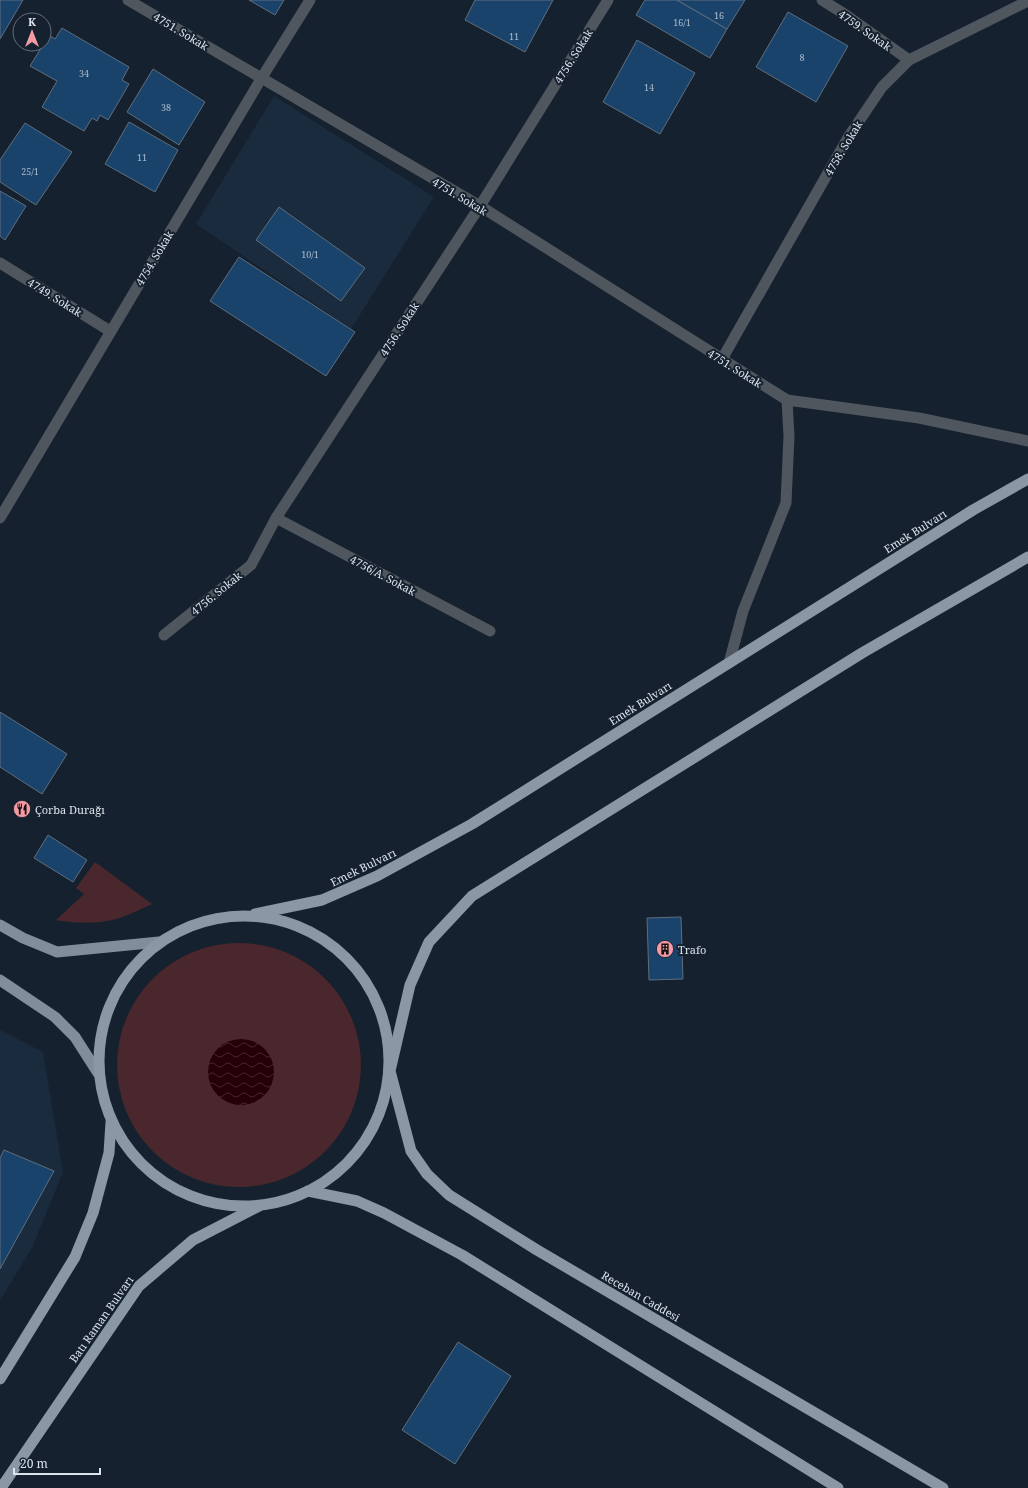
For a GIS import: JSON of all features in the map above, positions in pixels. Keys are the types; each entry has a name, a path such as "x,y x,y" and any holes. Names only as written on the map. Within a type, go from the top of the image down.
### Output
{"highway":[{"name":"Emek Bulvarı","path":"251,915 322,900 378,876 472,824 973,510 1028,479"},
{"path":"390,1071 386,1025 367,982 336,948 297,924 251,915 205,920 159,942 123,978 102,1023 98,1073 111,1122 136,1160 172,1188 215,1204 260,1206 308,1191 349,1162 378,1120 390,1071 410,985 430,942 472,896 862,653 1028,557"},
{"name":"Receban Caddesi","path":"390,1071 410,1151 427,1174 449,1194 537,1250 943,1488"},
{"path":"0,1379 75,1257 93,1213 109,1153 111,1122"},
{"path":"308,1191 357,1201 384,1213 462,1255 838,1488"},
{"name":"Batı Raman Bulvarı","path":"1,1488 139,1286 193,1240 260,1206"}],"main road":[{"path":"0,925 23,938 57,952 159,942"},
{"path":"0,980 55,1017 75,1037 98,1073"}],"street":[{"name":"4751. Sokak","path":"128,0 480,206 787,400"},
{"name":"4754. Sokak","path":"0,518 110,331 310,0"},
{"name":"4756. Sokak","path":"164,635 251,565 276,518 480,206 608,0"},
{"name":"4759. Sokak","path":"822,0 846,15 909,60"},
{"name":"4758. Sokak","path":"722,359 849,136 882,87 909,60 1028,1"},
{"name":"4749. Sokak","path":"0,263 110,331"},
{"path":"729,663 744,611 786,503 789,436 787,400 919,418 1028,441"},
{"name":"4756/A. Sokak","path":"276,518 490,631"}],"shaded area":[{"path":"274,96 434,197 351,329 196,224"},
{"path":"95,862 152,904 120,918 104,921 80,923 56,920 84,894 76,888"},
{"path":"227,943 251,943 275,948 297,957 317,970 326,978 341,997 352,1018 359,1041 361,1065 359,1089 352,1112 341,1133 326,1152 317,1160 297,1173 275,1182 251,1187 227,1187 203,1182 181,1173 161,1160 144,1143 131,1123 122,1101 117,1077 117,1053 122,1029 131,1007 144,987 161,970 181,957 203,948"},
{"path":"0,1030 43,1052 63,1172 32,1248 0,1300"}],"water":[{"path":"241,1039 253,1042 264,1049 271,1060 274,1072 271,1084 264,1095 253,1102 241,1105 229,1102 218,1095 211,1084 208,1072 211,1060 218,1049 229,1042"}],"building":[{"path":"0,0 23,0 16,12 12,12 12,19 0,39"},
{"path":"249,0 284,0 275,15"},
{"path":"475,0 553,0 525,52 465,20"},
{"path":"645,0 677,0 727,29 710,58 636,15"},
{"path":"677,0 745,0 727,29"},
{"path":"788,12 848,46 816,102 756,67"},
{"path":"62,28 129,67 122,80 129,84 108,120 100,115 97,121 92,118 84,131 42,107 57,81 30,66 39,52 52,52 52,37 55,39"},
{"path":"637,40 695,73 660,134 603,102"},
{"path":"153,69 205,102 179,145 127,112"},
{"path":"129,122 178,150 155,192 105,164"},
{"path":"25,123 72,152 36,205 0,182 0,160"},
{"path":"0,191 26,206 5,240 0,236"},
{"path":"279,207 365,268 341,301 256,240"},
{"path":"239,257 355,332 326,376 210,301"},
{"path":"0,712 67,754 42,794 0,767"},
{"path":"48,835 87,860 73,882 34,858"},
{"name":"Trafo","path":"681,917 683,979 649,980 647,918"},
{"path":"4,1150 54,1171 0,1269 0,1158"},
{"path":"458,1342 511,1376 455,1464 402,1430"}],"place":[{"name":"Çorba Durağı","path":"22,809"},
{"name":"Trafo","path":"665,949"}]}
